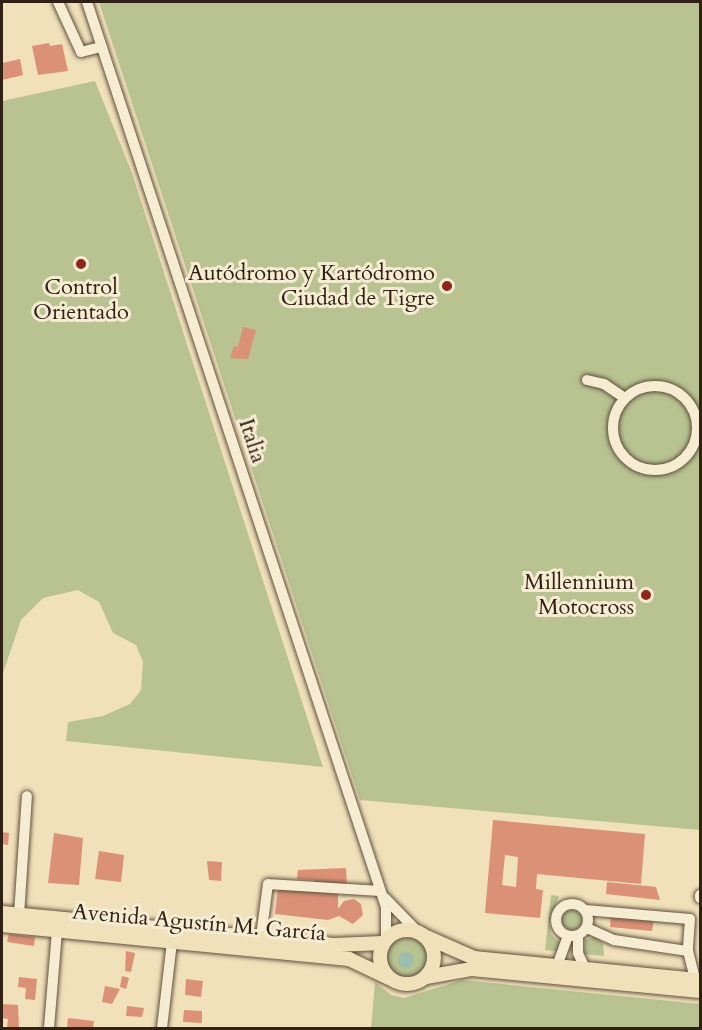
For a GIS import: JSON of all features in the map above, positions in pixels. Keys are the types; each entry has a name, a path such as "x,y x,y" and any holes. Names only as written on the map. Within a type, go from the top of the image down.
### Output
{"main road":[{"name":"Avenida Agustín M. García","path":"2,913 335,945 384,941"},
{"name":"Avenida Agustín M. García","path":"2,925 349,959 389,978"},
{"path":"400,930 421,934 474,958 585,969 699,984 472,969 405,984 389,978 380,963 384,941 400,930"},
{"path":"421,934 434,958 426,978"}],"street":[{"path":"58,2 81,52 102,47"},
{"name":"Italia","path":"87,2 380,892 387,915 384,941"},
{"path":"588,380 604,384 625,398"},
{"path":"657,386 682,396 693,411 697,429 693,446 682,460 665,468 648,469 624,456 615,440 613,423 625,398 640,388 657,386"},
{"path":"19,915 27,796"},
{"path":"261,937 268,884 380,892"},
{"name":"Italia","path":"380,892 421,934"},
{"path":"585,969 573,936 556,925 557,914 570,904 585,910 690,919 688,951 699,984"},
{"path":"585,910 587,928"},
{"path":"600,932 602,911"},
{"path":"557,966 573,936 587,928 614,940 688,951"},
{"path":"50,1029 57,931"},
{"path":"162,1029 172,942"}],"green space":[{"name":"Autódromo y Kartódromo Ciudad de Tigre","path":"99,2 700,2 700,830 360,800"},
{"path":"95,81 132,173 323,767 66,741 68,722 103,716 130,704 141,690 143,662 136,645 113,633 99,602 78,590 43,598 21,620 2,676 2,101"},
{"path":"551,895 559,896 550,921 551,934 561,944 559,952 545,950"},
{"path":"568,910 576,910 582,916 582,924 576,930 568,930 562,924 562,916"},
{"path":"595,936 603,943 604,956 584,954 585,940"},
{"path":"407,938 422,944 428,959 422,974 407,980 392,974 386,959 392,944"},
{"path":"462,980 700,1004 700,1028 371,1028 375,982 391,995 404,998"}],"shaded area":[{"path":"403,952 409,952 414,960 412,966 403,968 398,963 398,957"}],"building":[{"path":"49,43 50,46 62,44 68,71 38,75 32,46"},
{"path":"20,59 23,75 2,80 2,63"},
{"path":"243,327 256,330 248,359 230,358 234,346 238,347"},
{"path":"493,820 645,834 641,884 537,874 536,889 543,890 540,918 485,913","holes":["505,855 518,857 516,887 502,885"]},
{"path":"2,832 9,833 8,845 2,844"},
{"path":"54,833 83,838 79,885 48,883"},
{"path":"99,851 124,855 121,882 95,879"},
{"path":"207,861 222,862 221,881 209,880"},
{"path":"346,868 347,884 317,885 314,880 297,879 298,870"},
{"path":"607,882 656,887 660,900 606,894"},
{"path":"278,888 338,894 338,909 344,901 354,899 361,904 363,915 353,924 339,916 328,920 275,914"},
{"path":"611,915 654,919 652,931 610,927"},
{"path":"9,934 35,937 34,946 7,942"},
{"path":"126,951 135,953 131,972 125,971"},
{"path":"122,976 129,978 126,989 120,987"},
{"path":"19,977 37,979 35,1000 25,999 26,988 18,987"},
{"path":"186,979 203,981 201,997 185,995"},
{"path":"105,986 120,989 112,1004 102,1002"},
{"path":"3,1004 18,1005 19,1028 7,1028 8,1019 2,1018"},
{"path":"127,1006 144,1008 142,1017 126,1016"},
{"path":"184,1010 202,1011 202,1023 183,1022"},
{"path":"68,1018 94,1021 93,1028 67,1028"}],"place":[{"name":"Control Orientado","path":"81,264"},
{"name":"Autódromo y Kartódromo Ciudad de Tigre","path":"447,286"},
{"name":"Millennium Motocross","path":"646,595"}]}
